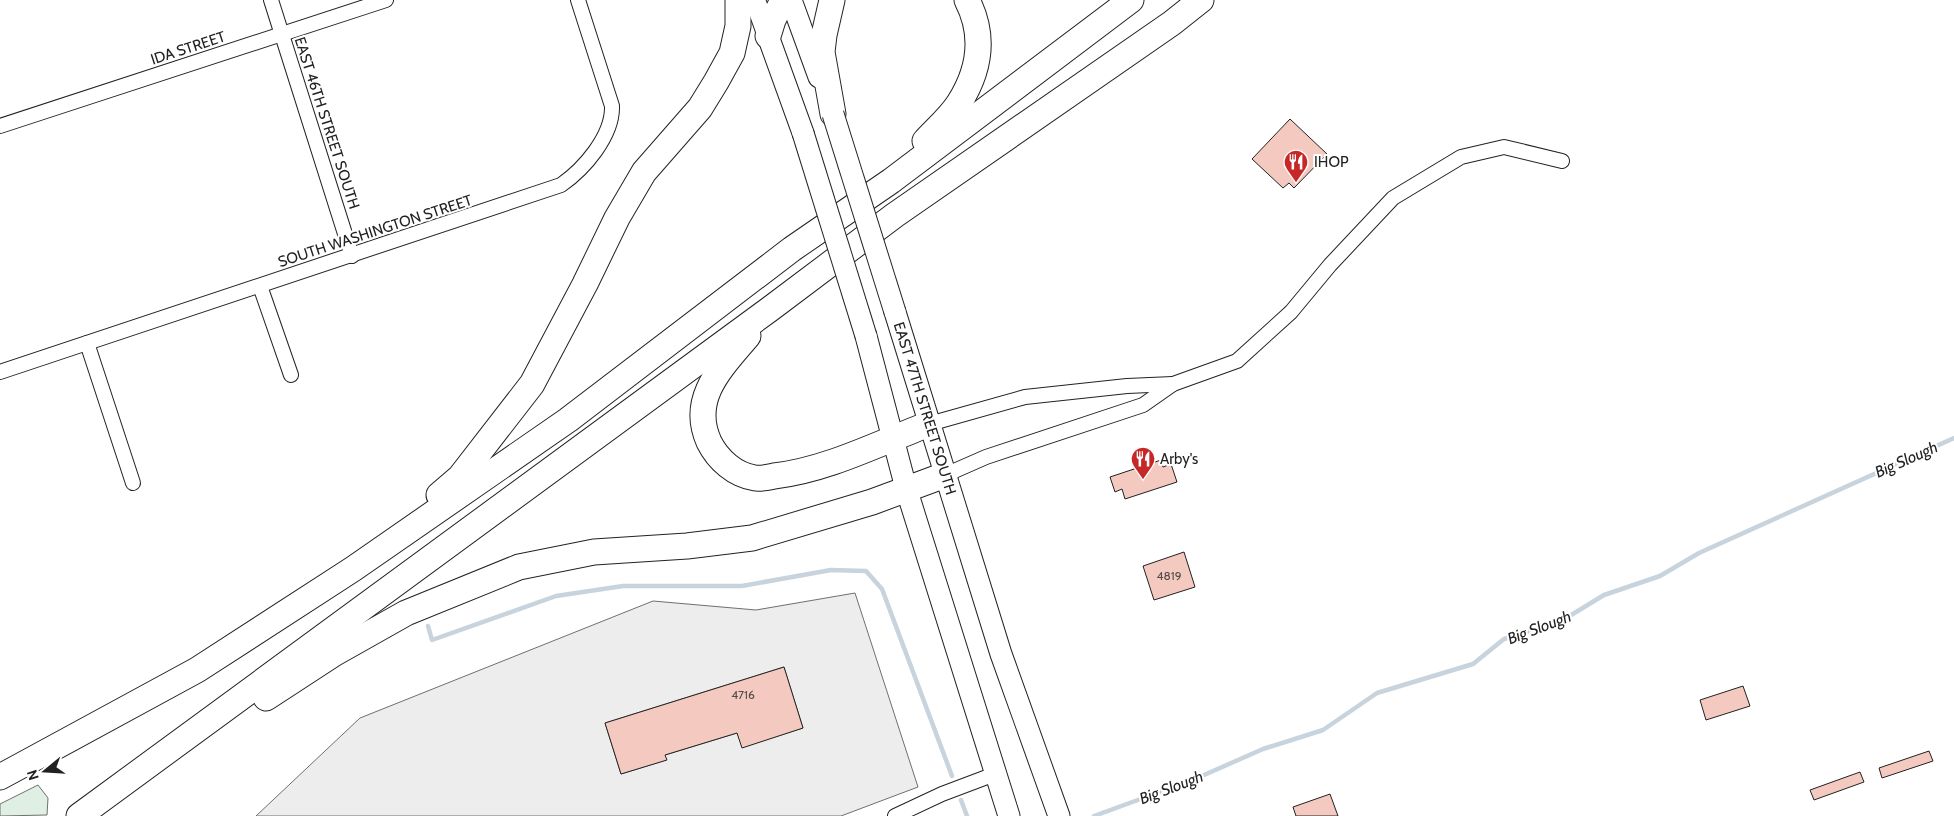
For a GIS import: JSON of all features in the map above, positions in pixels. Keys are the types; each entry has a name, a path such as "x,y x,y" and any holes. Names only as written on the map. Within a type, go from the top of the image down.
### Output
{"highway":[{"path":"353,570 460,477 532,384 618,218 644,172 700,108 732,53 738,26 738,0"},
{"path":"768,36 773,20 783,0"},
{"path":"832,0 822,52 833,114"},
{"path":"891,181 959,103 976,65 979,34 967,0"},
{"path":"0,776 197,670 353,570 568,420 792,249 891,181 1130,0"},
{"path":"81,816 895,215 1201,0"},
{"path":"770,309 712,380 703,405 705,432 716,456 731,468 756,478 786,475 822,465 929,424"},
{"path":"81,816 335,653 406,613 448,594 519,567 594,552 687,546 752,538 864,505 945,475"}],"main road":[{"path":"755,0 804,133 866,336 906,488 1006,807"},
{"name":"EAST 47TH STREET SOUTH","path":"791,0 833,114 1001,654 1060,816"}],"street":[{"name":"EAST 46TH STREET SOUTH","path":"271,0 352,256"},
{"name":"IDA STREET","path":"0,126 386,0"},
{"name":"SOUTH WASHINGTON STREET","path":"0,372 549,190 570,179 609,131 613,118 612,106 578,0"},
{"path":"945,475 986,457 1144,405 1173,384 1237,361 1291,312 1330,265 1393,198 1461,157 1504,147 1562,161"},
{"path":"260,286 291,375"},
{"path":"87,343 133,483"},
{"path":"929,424 1025,396 1127,386 1173,384"},
{"path":"895,816 942,794 996,774"}],"green space":[{"path":"38,785 48,798 47,815 0,816 0,804"}],"shaded area":[{"path":"855,593 918,787 841,816 256,816 360,718 653,601 756,610","holes":["784,667 803,728 743,747 737,733 665,755 666,760 621,774 605,723"]}],"building":[{"path":"1290,119 1327,154 1294,188 1289,183 1283,188 1252,159"},
{"name":"Arby's","path":"1161,460 1163,467 1171,464 1177,482 1125,499 1122,489 1115,492 1110,477"},
{"path":"1184,552 1195,587 1154,600 1143,566"},
{"path":"784,667 803,728 742,748 737,733 665,755 667,760 621,774 605,723"},
{"path":"1743,686 1750,706 1706,720 1700,700"},
{"path":"1929,751 1933,761 1882,778 1879,768"},
{"path":"1860,772 1864,782 1814,800 1810,790"},
{"path":"1330,794 1338,816 1296,816 1293,807"}],"waterway":[{"name":"Big Slough","path":"1094,816 1195,779 1263,749 1323,730 1377,693 1473,664 1504,639 1563,620 1604,595 1660,576 1699,553 1954,438"},
{"path":"428,626 432,640 556,596 623,586 742,586 831,570 866,571 882,589 952,776"},
{"path":"961,800 967,816"}],"place":[{"name":"IHOP","path":"1296,183"},
{"name":"Arby's","path":"1143,480"}]}
